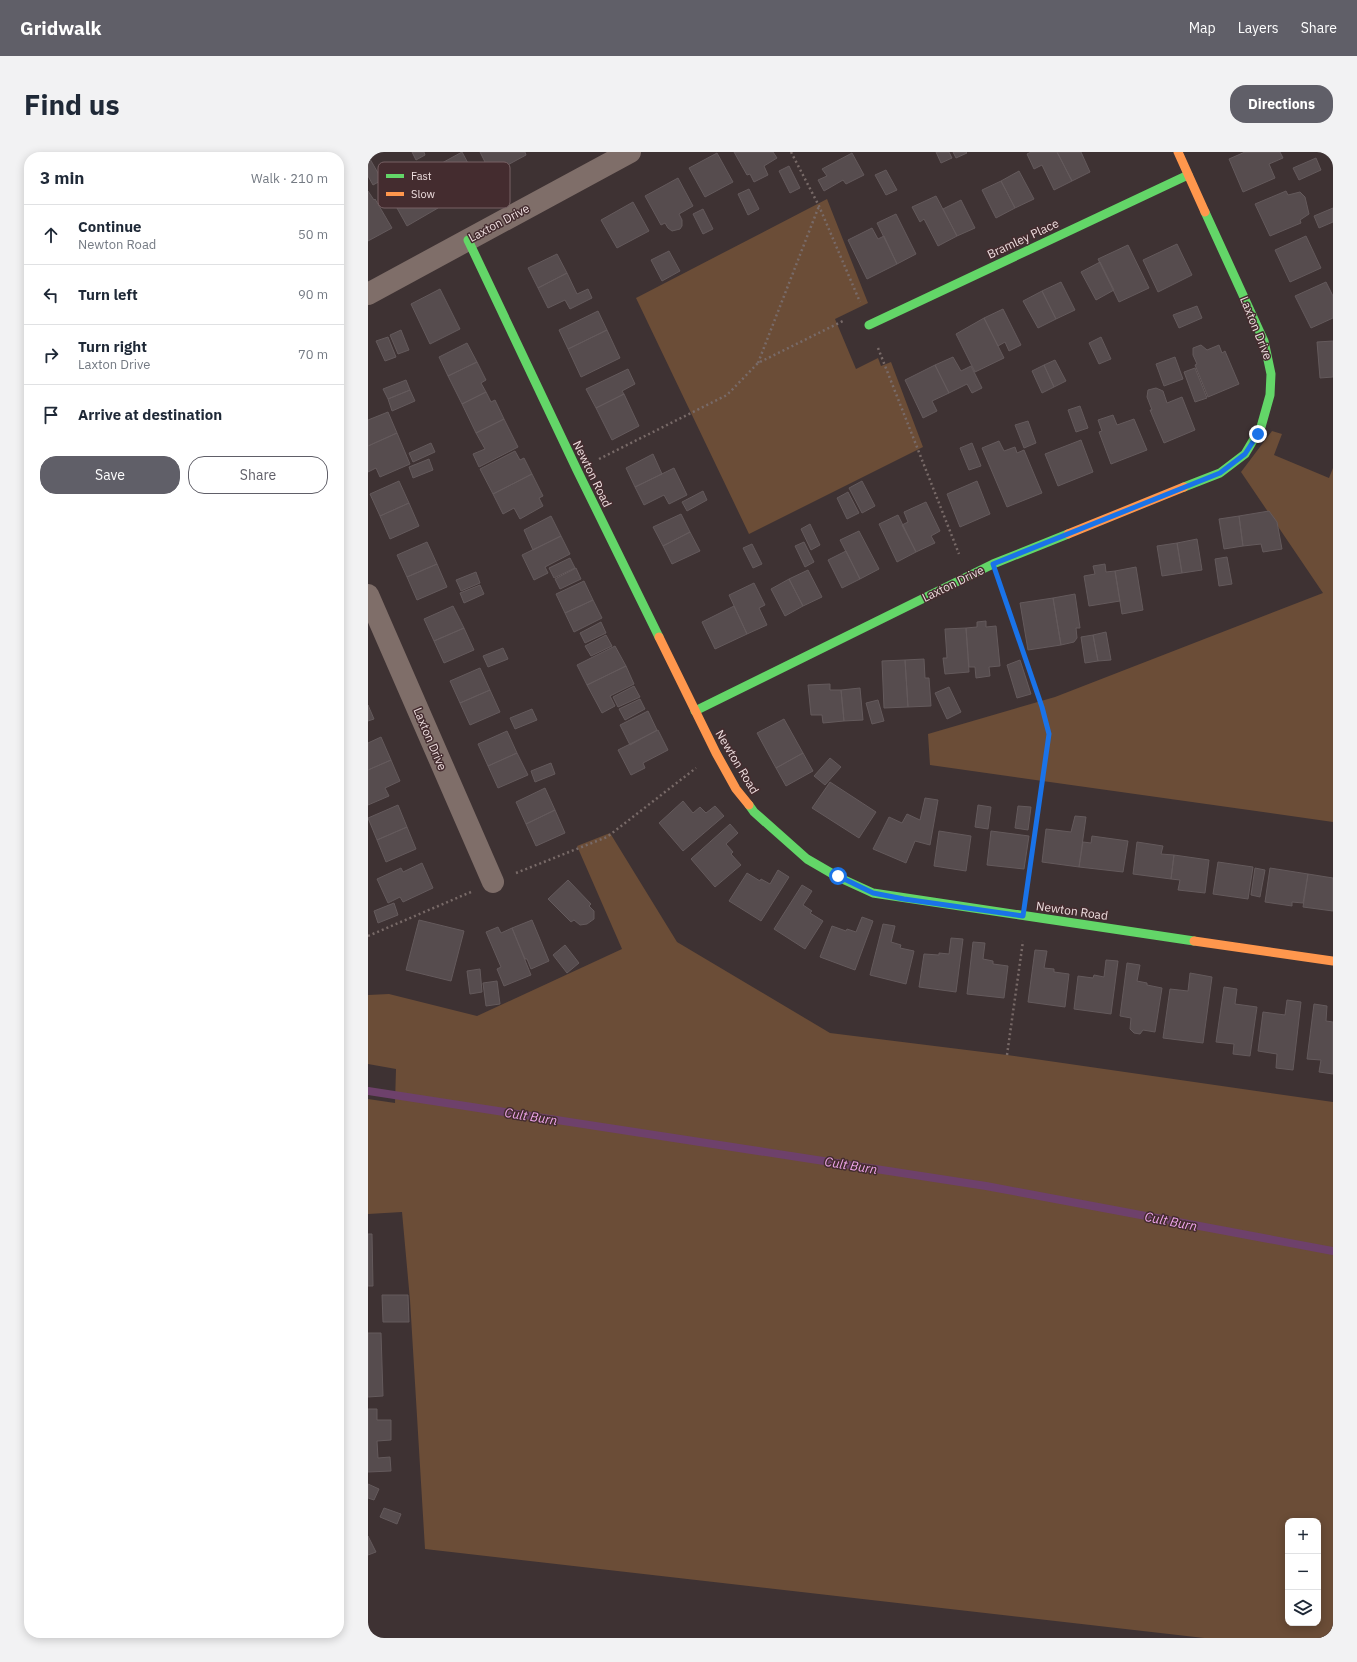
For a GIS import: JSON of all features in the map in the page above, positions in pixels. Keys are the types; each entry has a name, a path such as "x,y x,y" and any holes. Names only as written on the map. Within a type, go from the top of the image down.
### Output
{"street":[{"name":"Laxton Drive","path":"368,294 630,152"},
{"name":"Laxton Drive","path":"694,711 993,564 1220,473 1245,454 1258,434 1267,414 1272,394 1271,365 1264,340 1178,152"},
{"name":"Bramley Place","path":"869,325 1188,175"},
{"name":"Newton Road","path":"468,240 577,470 694,711 716,753 736,789 754,812 807,859 873,893 904,899 1333,961"},
{"name":"Laxton Drive","path":"368,595 492,882"}],"path":[{"path":"791,152 819,206 864,310 968,576"},
{"path":"1330,152 1333,159"},
{"path":"758,363 819,206"},
{"path":"577,470 727,395 758,363 864,310"},
{"path":"993,564 1042,707 1049,734 1023,916 1024,937 1007,1056"},
{"path":"368,936 492,882 607,838 716,753"}],"shaded area":[{"path":"827,199 868,303 835,319 856,369 878,358 881,366 891,362 923,447 749,534 636,298"},
{"path":"1272,431 1282,434 1274,455 1329,478 1333,468 1333,822 930,765 928,734 1055,697 1323,593 1241,472"},
{"path":"610,833 677,942 830,1033 1007,1055 1333,1102 1333,1638 1204,1638 425,1549 410,1300 402,1212 368,1214 368,1099 395,1103 396,1069 368,1064 368,995 389,994 477,1016 622,949 577,846"}],"building":[{"path":"412,152 424,152 425,155 416,160"},
{"path":"462,152 467,162 444,162"},
{"path":"480,152 525,152 526,155 510,164 510,162 485,162"},
{"path":"734,152 773,152 777,158 764,166 768,175 754,182 750,174 747,175"},
{"path":"936,152 949,152 952,158 941,163"},
{"path":"953,152 966,152 967,153 956,158"},
{"path":"1031,152 1057,152 1072,181 1054,190 1042,165 1034,169 1027,154"},
{"path":"1057,152 1081,152 1090,172 1072,181"},
{"path":"1245,152 1280,152 1283,158 1269,164 1275,178 1243,192 1229,159"},
{"path":"717,153 733,182 705,197 689,168"},
{"path":"852,153 864,175 846,184 843,180 824,191 818,180 827,176 822,169"},
{"path":"1316,158 1321,170 1299,180 1293,168"},
{"path":"370,159 378,173 378,182 373,185 368,176 368,160"},
{"path":"789,166 800,188 790,193 779,171"},
{"path":"886,170 897,190 886,195 875,175"},
{"path":"1019,171 1034,199 1015,208 1001,181"},
{"path":"678,178 693,206 679,214 682,220 682,226 680,229 672,231 665,223 661,225 645,196"},
{"path":"1001,181 1015,208 996,218 982,190"},
{"path":"749,189 759,209 748,215 738,194"},
{"path":"368,191 374,200 375,199 378,204 378,208 380,208 392,228 368,241"},
{"path":"1286,191 1288,195 1300,192 1305,197 1309,214 1300,220 1301,223 1270,236 1255,204"},
{"path":"936,196 957,236 938,246 924,219 920,222 912,207"},
{"path":"961,200 975,228 957,236 943,209"},
{"path":"633,202 649,231 617,248 601,220"},
{"path":"397,208 438,208 407,226"},
{"path":"1333,208 1333,222 1319,228 1314,216"},
{"path":"703,209 713,229 703,234 693,214"},
{"path":"896,214 916,254 897,264 877,223"},
{"path":"872,228 878,239 884,236 897,264 867,279 848,240"},
{"path":"1306,236 1321,268 1290,282 1275,250"},
{"path":"1177,244 1192,275 1158,292 1143,260"},
{"path":"1128,245 1149,288 1119,302 1098,259"},
{"path":"669,251 680,271 662,281 651,260"},
{"path":"557,254 567,273 538,288 528,268"},
{"path":"1100,262 1114,290 1096,300 1081,272"},
{"path":"567,273 577,294 588,289 592,298 570,309 565,300 548,308 538,288"},
{"path":"1061,282 1075,310 1056,319 1042,291"},
{"path":"1326,282 1333,296 1333,318 1311,328 1295,296"},
{"path":"440,289 460,329 430,344 411,304"},
{"path":"1042,291 1056,319 1038,328 1023,301"},
{"path":"1197,306 1202,318 1179,328 1173,315"},
{"path":"1003,309 1021,345 1009,351 1005,342 998,346 984,318"},
{"path":"598,311 607,330 568,349 559,330"},
{"path":"984,318 1004,358 975,372 956,334"},
{"path":"401,330 409,350 398,354 390,335"},
{"path":"607,330 620,358 581,377 568,349"},
{"path":"388,337 396,357 385,361 376,341"},
{"path":"1101,337 1111,359 1099,364 1089,343"},
{"path":"1333,341 1333,377 1320,378 1317,342"},
{"path":"467,343 477,362 448,376 439,357"},
{"path":"1201,345 1207,350 1219,345 1222,353 1225,351 1239,384 1208,397 1195,365 1197,364 1193,355 1193,348"},
{"path":"953,357 961,371 971,366 982,388 972,393 967,384 949,393 935,365"},
{"path":"1175,357 1183,379 1164,386 1156,364"},
{"path":"1055,360 1066,381 1054,387 1044,365"},
{"path":"477,362 486,380 481,383 486,392 462,404 448,376"},
{"path":"935,365 949,393 932,401 937,411 923,418 905,380"},
{"path":"1044,365 1054,387 1042,393 1032,371"},
{"path":"1195,368 1207,398 1195,402 1184,372"},
{"path":"628,369 635,384 622,391 624,394 596,408 586,389"},
{"path":"406,380 410,390 388,399 383,389"},
{"path":"1156,388 1163,391 1167,403 1182,397 1195,430 1164,443 1150,410 1152,410 1147,397 1148,390"},
{"path":"410,390 415,401 392,411 388,399"},
{"path":"486,392 491,402 495,400 504,419 476,433 462,404"},
{"path":"624,394 639,426 612,440 596,408"},
{"path":"1080,406 1088,428 1076,432 1068,410"},
{"path":"388,412 397,433 368,446 368,420"},
{"path":"1113,415 1117,425 1134,419 1147,450 1111,464 1099,432 1102,431 1098,420"},
{"path":"504,419 518,447 479,467 473,454 485,449 476,433"},
{"path":"1028,421 1036,443 1024,448 1015,425"},
{"path":"397,433 410,464 380,477 376,468 368,472 368,446"},
{"path":"1081,440 1093,472 1058,486 1045,454"},
{"path":"999,441 1004,451 1015,447 1017,453 1024,450 1042,493 1007,507 982,448"},
{"path":"431,443 435,452 413,462 409,453"},
{"path":"972,443 981,466 969,470 960,448"},
{"path":"515,451 520,460 524,458 532,474 493,494 480,469"},
{"path":"653,454 662,474 635,487 626,468"},
{"path":"429,459 433,470 413,478 409,467"},
{"path":"674,468 687,495 669,504 664,495 644,505 635,487"},
{"path":"532,474 543,496 539,498 543,506 520,519 514,508 503,514 493,494"},
{"path":"399,481 409,503 380,516 370,494"},
{"path":"862,481 875,506 862,513 849,488"},
{"path":"977,481 990,514 960,527 947,494"},
{"path":"703,491 707,500 687,511 682,502"},
{"path":"848,492 859,513 847,519 837,498"},
{"path":"926,502 940,531 931,536 935,543 916,552 902,525 908,522 904,512"},
{"path":"409,503 419,526 390,539 380,516"},
{"path":"1269,511 1277,522 1282,549 1263,552 1261,544 1243,546 1239,516"},
{"path":"681,514 690,532 663,546 653,527"},
{"path":"898,515 916,552 897,562 879,524"},
{"path":"551,516 561,536 533,550 524,530"},
{"path":"1239,516 1243,546 1224,549 1219,519"},
{"path":"810,524 820,545 811,550 801,529"},
{"path":"859,531 879,569 860,579 840,540"},
{"path":"690,532 700,551 672,564 663,546"},
{"path":"561,536 570,554 545,567 548,573 534,580 522,555"},
{"path":"1197,539 1202,570 1182,573 1177,543"},
{"path":"427,542 437,564 407,577 397,555"},
{"path":"804,542 814,562 805,567 795,546"},
{"path":"1177,543 1182,573 1162,576 1157,546"},
{"path":"752,544 762,564 753,568 743,548"},
{"path":"846,551 860,579 842,588 828,560"},
{"path":"1227,557 1232,584 1219,586 1215,559"},
{"path":"570,558 575,568 554,578 549,568"},
{"path":"437,564 447,587 417,600 407,577"},
{"path":"1105,564 1106,572 1115,571 1120,601 1089,606 1084,576 1095,574 1093,566"},
{"path":"1136,567 1143,610 1122,614 1115,571"},
{"path":"576,568 581,579 560,589 555,579"},
{"path":"808,570 822,597 803,606 789,579"},
{"path":"476,572 480,583 461,591 456,580"},
{"path":"789,579 803,606 785,616 771,589"},
{"path":"584,581 593,600 565,613 556,594"},
{"path":"754,583 765,605 759,608 767,625 747,634 729,595"},
{"path":"480,585 484,594 464,603 460,593"},
{"path":"1075,594 1080,628 1076,628 1077,638 1074,642 1061,645 1053,598"},
{"path":"1053,598 1061,645 1028,650 1020,603"},
{"path":"593,600 602,618 574,632 565,613"},
{"path":"453,606 464,628 434,641 424,619"},
{"path":"734,606 747,634 715,649 702,622"},
{"path":"986,621 986,627 996,626 1000,666 989,667 990,676 976,678 975,667 969,667 966,628 977,627 977,622"},
{"path":"601,622 606,633 585,643 580,633"},
{"path":"464,628 474,650 444,663 434,641"},
{"path":"966,628 969,672 945,674 943,658 947,658 945,629"},
{"path":"1106,632 1111,660 1098,661 1093,635"},
{"path":"606,635 612,646 591,656 585,646"},
{"path":"1093,635 1098,661 1085,663 1081,637"},
{"path":"615,646 626,666 587,685 577,665"},
{"path":"503,648 508,659 488,667 483,656"},
{"path":"924,659 925,678 929,678 931,706 908,707 905,660"},
{"path":"905,660 908,707 884,708 882,661"},
{"path":"1020,660 1031,694 1017,698 1007,665"},
{"path":"626,666 634,684 610,696 615,706 602,713 587,685"},
{"path":"480,668 490,690 460,703 450,681"},
{"path":"830,684 830,690 841,690 844,721 823,723 822,715 811,715 808,685"},
{"path":"634,686 640,697 618,707 613,697"},
{"path":"949,687 961,712 947,719 935,693"},
{"path":"860,688 863,720 844,721 841,690"},
{"path":"490,690 500,712 470,725 460,703"},
{"path":"640,699 645,709 625,720 619,709"},
{"path":"878,700 884,721 872,724 866,703"},
{"path":"368,705 374,719 368,721"},
{"path":"532,709 537,720 515,729 510,718"},
{"path":"648,711 657,730 630,745 620,725"},
{"path":"784,719 803,753 776,768 757,733"},
{"path":"658,730 668,750 643,763 645,768 631,775 618,750"},
{"path":"507,731 517,753 488,766 478,744"},
{"path":"381,737 391,760 368,770 368,743"},
{"path":"517,753 528,775 498,788 488,766"},
{"path":"803,753 813,771 786,786 776,768"},
{"path":"830,758 841,767 825,785 814,776"},
{"path":"391,760 400,781 385,788 389,796 368,805 368,770"},
{"path":"551,763 555,774 535,782 531,771"},
{"path":"830,782 876,812 859,838 812,808"},
{"path":"545,788 555,810 526,824 516,802"},
{"path":"925,798 938,800 930,845 915,841 906,863 873,849 889,817 902,823 907,814 920,820"},
{"path":"683,801 693,813 700,807 706,813 715,806 724,816 683,851 659,823"},
{"path":"398,805 407,827 377,840 368,818"},
{"path":"978,805 991,807 988,829 975,827"},
{"path":"1018,806 1031,807 1028,830 1015,828"},
{"path":"555,810 565,833 536,846 526,824"},
{"path":"1075,816 1086,817 1079,867 1042,862 1046,829 1071,832"},
{"path":"730,824 738,833 726,844 733,852 731,854 741,865 715,887 691,859"},
{"path":"407,827 416,849 386,862 377,840"},
{"path":"939,831 971,836 966,871 934,866"},
{"path":"991,831 1029,836 1024,869 987,865"},
{"path":"1092,836 1128,841 1123,872 1079,867 1083,842 1091,843"},
{"path":"1137,842 1163,846 1161,854 1174,855 1171,879 1133,874"},
{"path":"1174,855 1209,860 1205,893 1178,890 1180,880 1171,879"},
{"path":"1218,862 1253,867 1248,899 1213,894"},
{"path":"422,863 433,888 403,902 400,897 388,903 377,879 401,868 403,872"},
{"path":"1255,868 1265,870 1260,897 1251,895"},
{"path":"1270,868 1308,874 1303,903 1292,902 1292,906 1265,902"},
{"path":"778,870 789,877 761,921 729,901 747,873 760,881 761,879 770,884"},
{"path":"1308,874 1333,878 1333,911 1303,907"},
{"path":"568,880 591,904 589,906 594,911 594,919 587,924 580,925 574,920 571,922 548,899"},
{"path":"802,885 812,891 803,905 812,911 810,913 823,921 805,949 774,929"},
{"path":"394,903 398,915 378,923 374,911"},
{"path":"862,917 873,921 855,970 820,957 832,926 846,931 847,929 856,932"},
{"path":"419,920 464,931 451,981 406,970"},
{"path":"532,920 549,961 531,969 527,959 525,959 512,928"},
{"path":"883,924 895,926 891,942 901,945 900,948 914,951 906,984 870,975"},
{"path":"498,927 501,933 512,928 531,975 504,986 497,969 501,967 486,932"},
{"path":"951,938 963,939 956,992 919,987 924,954 949,954"},
{"path":"973,942 985,943 983,959 993,961 993,964 1008,966 1004,998 967,994"},
{"path":"565,945 579,963 567,973 553,955"},
{"path":"1035,950 1047,951 1044,968 1054,969 1054,972 1069,974 1065,1007 1028,1002"},
{"path":"1106,960 1118,961 1111,1014 1074,1009 1078,976 1093,978 1094,975 1104,977"},
{"path":"1127,963 1140,965 1137,981 1162,988 1155,1032 1143,1030 1140,1034 1134,1033 1130,1029 1131,1018 1120,1016"},
{"path":"480,969 482,992 470,994 467,971"},
{"path":"1190,973 1212,977 1203,1043 1163,1038 1170,989 1188,991"},
{"path":"497,981 500,1004 486,1006 483,983"},
{"path":"1224,987 1237,989 1235,1004 1257,1007 1250,1056 1233,1054 1234,1044 1216,1042"},
{"path":"1287,1000 1301,1002 1293,1070 1276,1068 1277,1054 1258,1051 1263,1012 1285,1015"},
{"path":"1314,1004 1327,1006 1326,1021 1333,1022 1333,1074 1319,1072 1321,1060 1307,1059"},
{"path":"368,1234 372,1234 373,1286 368,1286"},
{"path":"382,1295 408,1295 409,1322 383,1322"},
{"path":"368,1333 381,1333 383,1396 368,1397"},
{"path":"368,1409 377,1409 377,1420 391,1420 391,1440 377,1441 378,1458 390,1457 391,1471 368,1472"},
{"path":"368,1484 379,1489 374,1500 368,1498"},
{"path":"384,1508 401,1514 397,1524 380,1517"},
{"path":"368,1536 376,1552 368,1555"}],"waterway":[{"name":"Cult Burn","path":"368,1091 986,1186 1333,1251"}],"traffic: fast":[{"path":"869,325 1188,175"},
{"path":"1184,487 1220,473 1245,454 1261,427 1270,395 1271,374 1264,341 1205,212"},
{"path":"468,240 577,470 659,637"},
{"path":"695,711 993,564 1068,534"},
{"path":"749,805 754,812 807,859 838,877 873,893 1194,941"}],"traffic: slow":[{"path":"1178,152 1205,212"},
{"path":"1068,534 1184,487"},
{"path":"659,637 716,753 736,789 749,805"},
{"path":"1194,941 1333,961"}],"route":[{"path":"838,876 873,893 904,899 1023,916 1049,734 1042,707 993,564 1220,473 1245,454 1258,434"}]}
